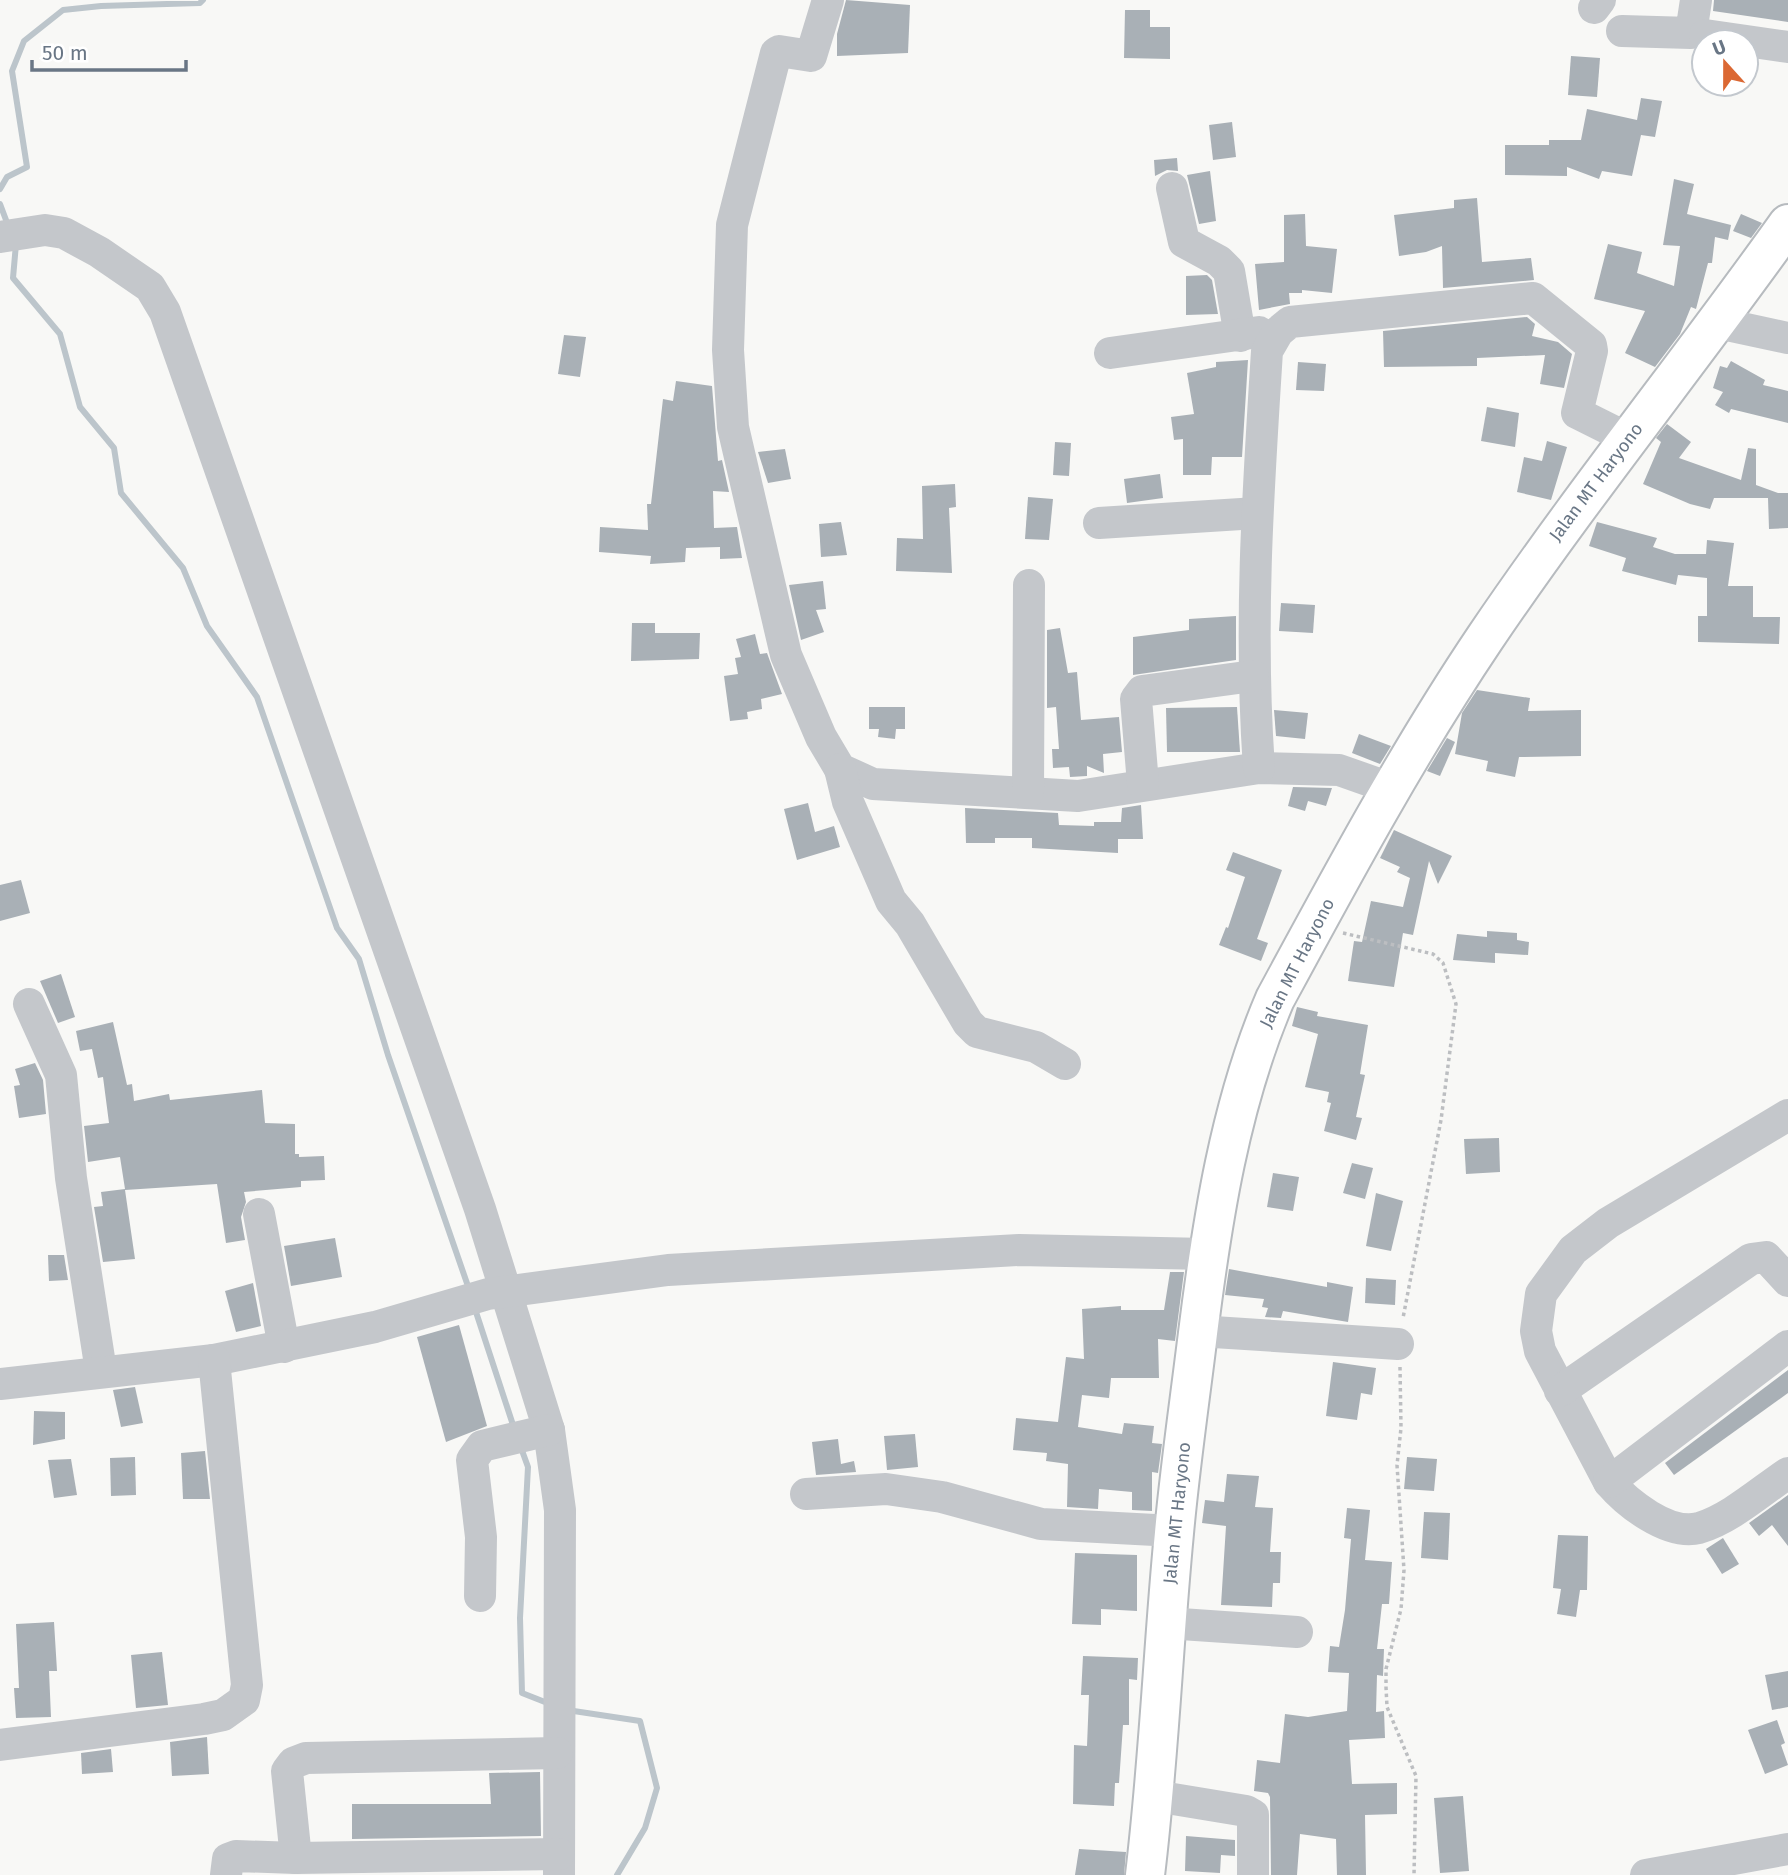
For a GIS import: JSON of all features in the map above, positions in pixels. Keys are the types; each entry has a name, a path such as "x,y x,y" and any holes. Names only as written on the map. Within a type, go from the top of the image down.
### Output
{"main road":[{"name":"Jalan MT Haryono","path":"1145,1875 1154,1796 1174,1531 1207,1254 1241,1101 1261,1032 1282,987 1390,788 1505,609 1718,323 1788,224"}],"street":[{"path":"828,0 811,56 779,51 776,53 732,225 728,350 733,427 786,654 821,737 840,769 848,802 891,901 910,925 968,1023 977,1032 1036,1047 1065,1064"},
{"path":"1622,31 1691,33 1696,0"},
{"path":"1760,43 1788,47"},
{"path":"1172,188 1184,242 1219,261 1231,277 1240,336"},
{"path":"8,235 45,230 64,233 99,252 150,287 165,312 480,1209 484,1296 543,1431 560,1510 560,1711 557,1753 559,1865 236,1856 228,1859 226,1875"},
{"path":"1259,768 1253,676 1257,513 1267,351 1272,339 1284,326 1290,322 1539,299 1591,345 1577,414 1629,439"},
{"path":"1718,323 1788,338"},
{"path":"1110,353 1240,336 1284,326"},
{"path":"1099,523 1257,513"},
{"path":"1028,792 1029,585"},
{"path":"1143,785 1136,699 1142,691 1152,687 1253,676"},
{"path":"840,769 873,784 1078,796 1259,768 1339,770 1390,788"},
{"path":"29,1004 61,1074 71,1178 101,1371"},
{"path":"1783,1126 1608,1223 1573,1250 1541,1294 1536,1331 1540,1350 1609,1482 1619,1494 1657,1520 1697,1528 1723,1516 1788,1473"},
{"path":"259,1214 284,1347"},
{"path":"0,1384 214,1360 375,1327 484,1296 668,1270 1019,1250 1207,1254"},
{"path":"1560,1391 1751,1259 1766,1256 1788,1281"},
{"path":"1198,1331 1398,1344"},
{"path":"1609,1482 1788,1346"},
{"path":"0,1745 223,1715 244,1700 247,1685 214,1360"},
{"path":"480,1596 481,1538 472,1460 482,1446 543,1431"},
{"path":"806,1494 886,1489 942,1497 1041,1524 1174,1531"},
{"path":"1167,1623 1297,1632"},
{"path":"296,1858 287,1771 293,1763 306,1758 557,1753"},
{"path":"1154,1796 1246,1811 1253,1815 1253,1875"},
{"path":"1646,1875 1788,1849"}],"building":[{"path":"846,0 910,5 908,53 837,56 837,34"},
{"path":"1714,0 1788,0 1788,22 1713,11"},
{"path":"1125,10 1150,10 1150,27 1170,27 1170,59 1124,58"},
{"path":"1571,56 1600,58 1597,97 1568,95"},
{"path":"1641,98 1662,101 1655,137 1641,135 1632,176 1602,171 1599,179 1567,167 1567,176 1505,175 1505,145 1549,145 1549,140 1581,140 1587,109 1637,120"},
{"path":"1232,122 1236,157 1213,160 1209,125"},
{"path":"1177,158 1178,171 1167,170 1155,176 1154,160"},
{"path":"1210,171 1216,221 1199,224 1187,175"},
{"path":"1674,179 1694,184 1687,214 1731,225 1728,240 1715,237 1712,263 1708,263 1696,309 1691,307 1680,334 1655,367 1625,353 1645,311 1594,299 1608,244 1642,252 1637,273 1674,286 1680,246 1663,245"},
{"path":"1477,198 1482,262 1531,258 1534,280 1443,288 1442,246 1426,252 1399,256 1394,215 1454,208 1454,200"},
{"path":"1305,214 1306,246 1337,249 1332,293 1302,290 1302,293 1289,293 1290,304 1259,310 1255,264 1284,262 1284,215"},
{"path":"1741,214 1762,223 1751,238 1733,231"},
{"path":"1207,275 1212,280 1218,314 1186,315 1186,276"},
{"path":"1527,317 1535,324 1532,336 1558,342 1572,354 1564,388 1540,384 1545,355 1477,358 1477,366 1384,367 1383,331"},
{"path":"564,335 586,337 580,377 558,374"},
{"path":"1248,360 1242,457 1212,457 1211,475 1183,475 1183,439 1174,440 1171,417 1194,414 1187,373 1216,367 1216,362"},
{"path":"1731,361 1765,380 1763,385 1788,391 1788,423 1731,409 1729,413 1715,405 1723,392 1713,388 1720,366 1727,368"},
{"path":"1298,362 1326,364 1324,391 1296,390"},
{"path":"676,381 712,386 718,461 722,460 729,492 713,491 714,528 737,527 742,558 720,559 720,547 686,548 685,562 650,564 651,556 599,552 600,527 648,530 647,504 651,504 663,399 673,401"},
{"path":"1487,407 1519,413 1515,447 1481,441"},
{"path":"1667,424 1691,442 1679,458 1741,480 1748,448 1756,449 1756,485 1778,493 1788,493 1788,528 1769,529 1768,498 1714,498 1710,509 1690,504 1643,484 1661,442 1656,438"},
{"path":"1547,441 1567,447 1551,500 1517,492 1524,457 1542,461"},
{"path":"1055,442 1071,443 1069,476 1053,475"},
{"path":"785,449 791,479 768,483 758,452"},
{"path":"1160,474 1163,498 1127,503 1124,479"},
{"path":"955,484 956,507 949,508 952,573 896,571 897,538 923,539 922,486"},
{"path":"1028,497 1053,499 1049,540 1025,539"},
{"path":"841,522 847,555 821,557 819,524"},
{"path":"1597,522 1657,538 1653,547 1675,554 1706,554 1707,540 1734,543 1728,586 1753,586 1753,617 1780,617 1779,644 1698,642 1698,616 1707,616 1707,578 1678,575 1676,585 1622,571 1626,558 1589,546"},
{"path":"823,581 826,609 816,610 824,632 801,640 789,585"},
{"path":"1281,603 1315,605 1313,633 1279,631"},
{"path":"1236,616 1236,660 1133,675 1133,637 1189,630 1189,619"},
{"path":"632,623 655,623 655,633 700,633 699,659 631,661"},
{"path":"1060,628 1068,673 1077,672 1081,720 1119,717 1122,752 1103,754 1104,773 1087,766 1087,776 1070,777 1069,767 1053,768 1052,749 1059,749 1056,707 1047,708 1047,630"},
{"path":"755,634 760,654 767,653 782,694 761,699 762,709 747,712 748,719 730,721 724,676 738,674 735,658 741,657 736,639"},
{"path":"1477,690 1530,698 1528,711 1581,710 1581,756 1519,757 1515,777 1486,771 1488,761 1455,754 1462,713"},
{"path":"869,707 905,707 905,729 896,729 895,739 878,737 879,729 869,729"},
{"path":"1237,707 1240,752 1167,752 1166,708"},
{"path":"1274,710 1308,713 1305,739 1276,736"},
{"path":"1359,734 1391,746 1380,764 1352,753"},
{"path":"1447,738 1455,742 1440,776 1427,771"},
{"path":"1293,787 1332,788 1326,806 1308,801 1305,811 1288,806"},
{"path":"808,803 815,832 834,826 840,847 797,860 784,809"},
{"path":"1141,805 1143,839 1118,839 1118,853 1032,848 1032,838 995,838 995,843 966,843 965,808 1058,813 1059,825 1094,826 1094,822 1121,822 1122,808"},
{"path":"1394,830 1452,856 1438,884 1429,861 1413,935 1403,933 1394,987 1348,981 1354,941 1362,942 1371,901 1403,907 1410,878 1397,872 1400,867 1380,858"},
{"path":"1233,852 1282,870 1257,939 1268,943 1261,961 1219,945 1226,927 1228,928 1245,877 1226,870"},
{"path":"21,880 30,913 0,921 0,885"},
{"path":"1487,931 1517,933 1517,940 1529,942 1528,955 1495,953 1495,963 1453,960 1457,934 1487,937"},
{"path":"61,974 75,1017 58,1023 40,981"},
{"path":"1297,1007 1318,1012 1317,1016 1368,1025 1360,1074 1365,1075 1356,1117 1362,1118 1356,1140 1324,1131 1331,1103 1327,1102 1329,1092 1305,1087 1318,1034 1292,1026"},
{"path":"113,1022 127,1085 132,1084 134,1101 169,1094 170,1100 262,1090 265,1123 295,1124 295,1154 299,1154 299,1157 324,1156 325,1180 301,1181 301,1187 244,1192 246,1202 241,1217 245,1240 226,1243 217,1184 125,1190 135,1259 103,1262 94,1207 103,1206 101,1192 125,1189 120,1157 88,1162 84,1126 109,1123 103,1077 98,1078 92,1049 80,1051 76,1031"},
{"path":"35,1063 43,1080 46,1114 19,1118 14,1086 20,1085 15,1069"},
{"path":"1499,1138 1500,1172 1466,1174 1464,1139"},
{"path":"1352,1163 1373,1168 1365,1199 1343,1193"},
{"path":"1273,1173 1299,1177 1293,1211 1267,1207"},
{"path":"1376,1193 1403,1201 1391,1251 1366,1246"},
{"path":"335,1238 342,1277 291,1286 284,1246"},
{"path":"48,1255 64,1255 68,1280 49,1281"},
{"path":"1229,1269 1327,1287 1327,1282 1353,1287 1348,1322 1283,1311 1281,1318 1265,1317 1268,1308 1262,1307 1264,1299 1225,1295"},
{"path":"1170,1272 1184,1272 1175,1341 1158,1339 1159,1378 1111,1378 1109,1398 1082,1395 1078,1427 1122,1434 1124,1423 1154,1426 1152,1443 1162,1444 1158,1473 1152,1472 1152,1511 1132,1510 1132,1492 1099,1489 1098,1509 1067,1507 1068,1464 1046,1461 1047,1453 1013,1450 1016,1418 1058,1422 1066,1357 1084,1359 1082,1309 1121,1306 1121,1310 1164,1310"},
{"path":"1366,1278 1396,1280 1395,1305 1365,1303"},
{"path":"253,1283 261,1326 236,1332 225,1291"},
{"path":"459,1325 487,1426 446,1442 417,1337"},
{"path":"1333,1362 1376,1368 1372,1395 1361,1393 1357,1420 1326,1416"},
{"path":"1788,1370 1788,1393 1674,1475 1665,1463"},
{"path":"135,1387 143,1423 121,1427 113,1390"},
{"path":"34,1411 65,1412 65,1439 33,1445"},
{"path":"915,1434 918,1467 887,1470 884,1436"},
{"path":"838,1439 841,1464 854,1461 856,1472 816,1475 812,1442"},
{"path":"205,1451 210,1499 183,1499 181,1453"},
{"path":"135,1457 136,1495 111,1496 110,1458"},
{"path":"1407,1457 1437,1459 1434,1491 1404,1489"},
{"path":"71,1459 77,1495 54,1498 48,1460"},
{"path":"1227,1474 1259,1476 1255,1507 1273,1508 1270,1552 1281,1552 1280,1583 1273,1583 1272,1607 1221,1605 1226,1526 1202,1523 1205,1500 1224,1502"},
{"path":"1788,1495 1788,1546 1772,1525 1759,1536 1749,1523"},
{"path":"1347,1508 1370,1510 1365,1560 1392,1562 1389,1604 1382,1604 1377,1649 1384,1649 1383,1676 1377,1675 1376,1712 1384,1711 1385,1738 1349,1740 1352,1784 1397,1783 1397,1814 1365,1815 1366,1875 1337,1875 1336,1839 1300,1834 1297,1875 1271,1875 1270,1797 1268,1793 1254,1791 1257,1760 1280,1763 1285,1714 1308,1717 1347,1711 1349,1673 1328,1672 1330,1646 1339,1647 1345,1610 1351,1539 1344,1538"},
{"path":"1424,1512 1450,1513 1448,1560 1421,1558"},
{"path":"1558,1535 1588,1536 1587,1590 1580,1590 1576,1617 1557,1614 1561,1589 1553,1588"},
{"path":"1723,1538 1739,1564 1722,1574 1706,1549"},
{"path":"1075,1553 1137,1555 1137,1611 1101,1609 1101,1625 1072,1624"},
{"path":"54,1622 57,1671 49,1671 51,1717 16,1718 14,1688 19,1688 16,1624"},
{"path":"162,1652 168,1705 136,1708 131,1655"},
{"path":"1083,1656 1138,1658 1137,1680 1129,1679 1129,1725 1123,1725 1119,1783 1115,1783 1114,1806 1073,1804 1074,1745 1087,1746 1089,1695 1081,1695"},
{"path":"1788,1671 1788,1707 1772,1710 1765,1675"},
{"path":"1777,1720 1785,1743 1781,1745 1788,1765 1765,1774 1748,1730"},
{"path":"207,1737 209,1774 172,1776 170,1742"},
{"path":"111,1749 113,1772 82,1774 81,1753"},
{"path":"540,1772 541,1836 352,1839 352,1804 491,1804 489,1773"},
{"path":"1463,1796 1469,1871 1440,1873 1434,1798"},
{"path":"1186,1836 1235,1840 1235,1856 1221,1855 1220,1873 1185,1871"},
{"path":"1079,1849 1126,1852 1124,1875 1075,1875"}],"waterway":[{"path":"0,189 7,177 27,167 12,71 24,41 63,10 200,3 203,0"},
{"path":"0,204 9,228"},
{"path":"16,244 13,278 60,334 80,407 114,448 121,493 183,568 207,626 257,697 337,928 359,959 388,1055 470,1292"},
{"path":"475,1309 514,1428"},
{"path":"520,1445 528,1467 520,1618 522,1693 550,1704"},
{"path":"567,1710 640,1721 657,1788 645,1828 617,1875"}]}
